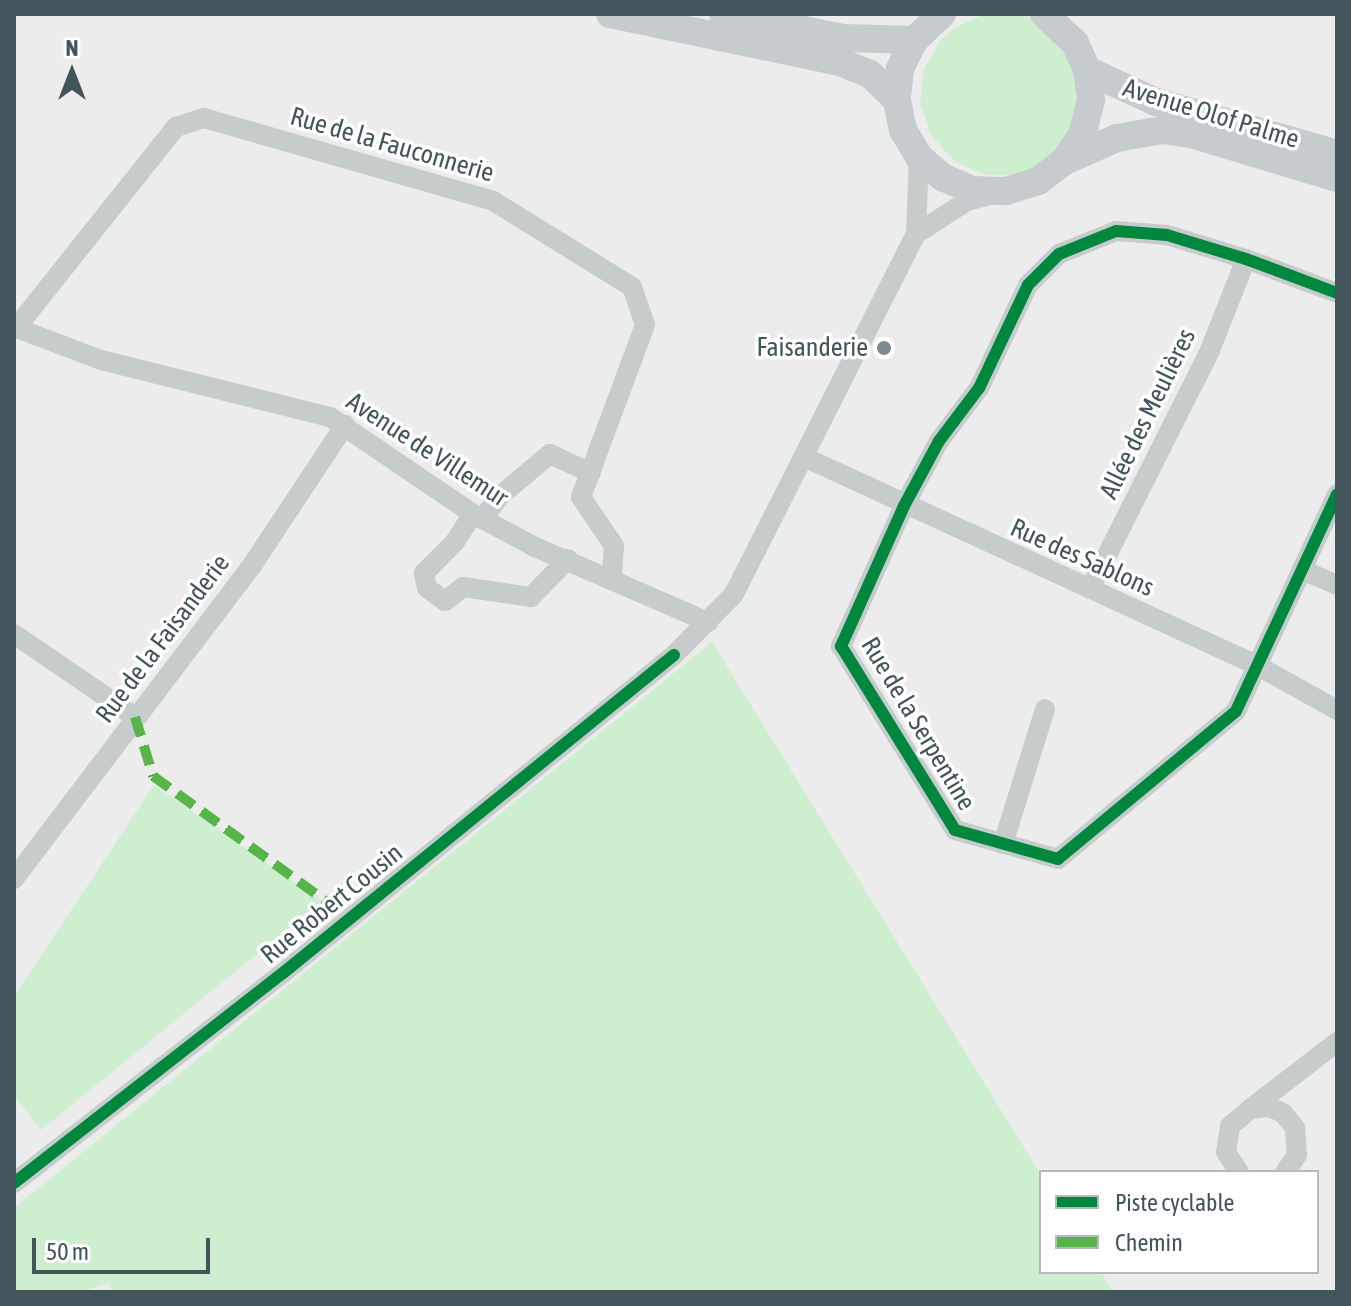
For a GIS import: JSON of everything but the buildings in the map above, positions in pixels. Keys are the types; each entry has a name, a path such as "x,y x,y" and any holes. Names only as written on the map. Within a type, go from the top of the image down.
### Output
{"main road":[{"path":"610,14 840,62 870,74 897,100"},
{"path":"723,14 844,38 914,40"},
{"name":"Avenue Olof Palme","path":"942,14 914,40 900,69 897,100 903,130 919,157 942,177 973,190 1006,191 1038,181 1065,161 1117,138 1162,130 1191,134 1337,178"},
{"name":"Avenue Olof Palme","path":"1044,14 1075,43 1087,70 1091,100 1083,133 1065,161"},
{"name":"Avenue Olof Palme","path":"1087,70 1156,102 1337,154"}],"street":[{"path":"1065,14 1075,43"},
{"name":"Rue de la Fauconnerie","path":"15,328 176,127 204,118 493,201 632,287 645,325 581,497 614,546 612,578"},
{"name":"Rue Robert Cousin","path":"14,1183 283,973 674,655 734,594 916,234 919,157"},
{"path":"916,234 967,201 1006,191"},
{"path":"904,506 939,441 979,388 1028,285 1059,254 1116,231 1167,235 1246,259 1337,293"},
{"name":"Allée des Meulières","path":"1090,589 1210,350 1246,259"},
{"name":"Avenue de Villemur","path":"15,328 101,360 307,411 345,425 477,517 708,622"},
{"name":"Rue de la Faisanderie","path":"14,879 253,564 345,425"},
{"path":"568,559 531,597 463,587 445,601 427,588 424,573 477,517 550,454 591,473"},
{"name":"Rue des Sablons","path":"804,457 904,506 1258,666 1337,710"},
{"path":"1258,666 1337,494"},
{"name":"Rue de la Serpentine","path":"904,506 841,646 955,830 1058,859 1236,711 1258,666"},
{"path":"1302,570 1337,585"},
{"path":"14,634 135,717"},
{"path":"1003,844 1045,709"},
{"path":"1237,1170 1230,1161 1225,1140 1230,1126 1337,1042"},
{"path":"1250,1109 1269,1107 1283,1113 1295,1128 1297,1155 1286,1170"}],"green space":[{"path":"985,14 1019,14 1036,20 1063,40 1084,103 1051,161 1019,175 985,175 954,161 931,135 920,103 924,69 941,40 954,28"},
{"path":"712,642 1039,1172 1039,1274 1102,1274 1113,1292 114,1292 108,1283 81,1292 14,1292 14,1208"},
{"path":"154,785 322,901 41,1130 14,1095 14,996"}],"marked path":[{"path":"135,717 153,776 331,905"}],"cycle path":[{"path":"1337,293 1246,259 1167,235 1116,231 1059,254 1028,285 979,388 939,441 904,506 841,646 955,830 1058,859 1236,711 1337,494"},
{"path":"14,1183 283,973 674,655"}],"place":[{"name":"Faisanderie","path":"884,348"}]}
